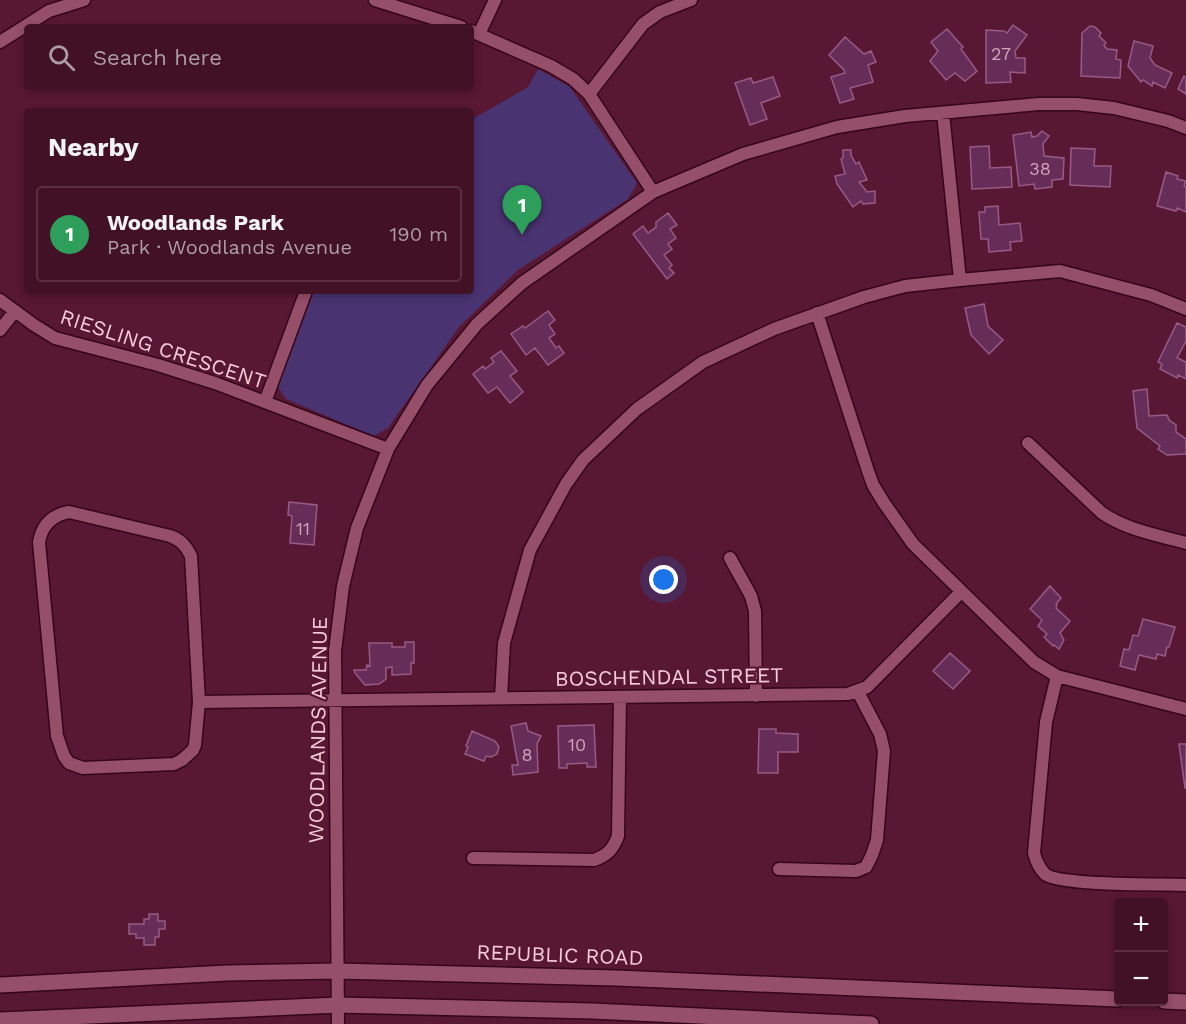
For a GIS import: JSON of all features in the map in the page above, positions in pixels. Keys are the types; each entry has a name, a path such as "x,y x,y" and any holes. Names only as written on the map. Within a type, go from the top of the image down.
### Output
{"main road":[{"name":"REPUBLIC ROAD","path":"0,985 216,974 337,971 616,978 1114,999"},
{"path":"1168,1001 1186,1002"},
{"path":"0,1020 338,1005 581,1011 871,1024"}],"street":[{"path":"28,24 49,10 84,0"},
{"path":"375,0 451,24"},
{"path":"495,0 475,33 551,66 573,79 589,94 653,192"},
{"path":"589,94 642,24 660,12 691,0"},
{"path":"0,42 24,26"},
{"name":"WOODLANDS AVENUE","path":"338,1024 335,651 343,586 357,528 388,449 427,385 477,324 522,283 653,192 743,154 837,127 905,116 1039,104 1077,104 1114,108 1168,121 1186,128"},
{"path":"943,113 960,280"},
{"path":"501,698 504,643 530,550 566,484 583,460 637,409 703,362 744,342 817,313 887,290 960,280 1060,270 1151,295 1186,309"},
{"path":"265,402 305,294"},
{"name":"RIESLING CRESCENT","path":"0,300 41,330 66,342 158,365 215,383 388,449"},
{"path":"0,330 15,311"},
{"path":"817,313 873,485 913,544 1034,662 1057,676 1186,709"},
{"path":"1028,443 1102,513 1113,520 1125,526 1186,543"},
{"path":"69,512 171,536 185,546 191,556 199,702 195,745 189,755 174,764 82,768 69,763 57,736 39,542 40,533 50,519 69,512"},
{"path":"730,558 751,596 756,611 756,696"},
{"path":"779,869 856,871 866,867 877,840 884,751 880,734 858,692 886,670 961,592"},
{"path":"1057,676 1046,722 1034,853 1037,864 1045,874 1066,881 1186,885"},
{"name":"BOSCHENDAL STREET","path":"199,702 756,696 858,692"},
{"path":"473,858 594,860 607,854 618,836 620,698"}],"shaded area":[{"path":"538,69 570,87 637,183 628,199 518,270 459,327 388,428 374,436 286,399 276,384 313,294 474,294 474,118 528,87"}],"building":[{"path":"1013,25 1027,35 1015,51 1016,58 1025,58 1025,73 1010,72 1011,82 986,83 986,30 1007,33"},
{"path":"1090,26 1095,27 1101,33 1099,36 1106,43 1104,45 1107,49 1117,50 1116,59 1121,60 1120,78 1081,76 1082,33"},
{"path":"947,29 963,47 961,49 977,71 965,81 955,73 946,80 930,61 938,51 931,42"},
{"path":"845,37 864,54 871,51 876,62 868,65 873,82 850,88 854,99 840,103 831,77 845,73 829,55"},
{"path":"1134,41 1153,46 1150,58 1155,65 1172,73 1165,88 1153,82 1152,86 1143,80 1141,82 1128,66"},
{"path":"1184,76 1186,78 1186,94 1178,89"},
{"path":"773,77 780,96 761,103 767,119 750,125 735,83 751,78 753,83"},
{"path":"1042,131 1049,136 1043,144 1044,156 1064,158 1063,179 1052,180 1052,187 1035,189 1034,184 1019,186 1013,135 1031,132 1032,137"},
{"path":"989,146 990,168 1011,167 1012,187 972,189 970,147"},
{"path":"1071,148 1095,149 1094,166 1111,166 1110,187 1070,185"},
{"path":"843,150 851,150 856,164 859,162 867,180 859,182 867,192 875,191 875,203 863,204 861,201 853,207 837,184 835,176 845,174 841,159"},
{"path":"1166,172 1178,176 1177,179 1186,181 1184,186 1186,187 1186,212 1177,208 1176,211 1157,206"},
{"path":"998,206 999,225 1020,223 1022,241 1010,242 1011,250 989,252 988,239 981,239 979,212 985,212 985,207"},
{"path":"668,213 677,225 670,229 676,238 668,244 672,249 664,255 672,265 669,268 674,273 667,279 633,234 643,226 648,233 656,227 656,222"},
{"path":"984,304 988,326 1003,340 989,354 971,335 965,308"},
{"path":"548,311 555,320 549,325 555,334 549,338 556,348 559,346 564,353 548,365 535,348 526,355 511,334 523,326 525,328"},
{"path":"1177,323 1186,327 1186,341 1177,358 1186,362 1186,379 1178,375 1177,378 1160,369 1162,364 1158,362"},
{"path":"501,351 517,371 510,376 523,392 510,403 497,387 488,393 473,374 483,366 485,369 494,362 491,358"},
{"path":"1147,389 1149,416 1167,415 1169,420 1176,425 1176,432 1186,439 1186,454 1167,455 1158,449 1160,446 1137,428 1133,391"},
{"path":"289,502 317,505 314,545 290,543 292,516 288,515"},
{"path":"1050,586 1061,598 1056,608 1070,621 1060,633 1064,640 1059,649 1044,637 1047,634 1038,626 1042,620 1030,609"},
{"path":"1143,619 1175,627 1165,656 1157,654 1156,659 1139,655 1135,670 1120,666 1124,649 1129,650 1133,635 1138,636"},
{"path":"405,642 414,642 414,663 411,663 411,674 392,675 392,667 386,668 386,679 379,684 365,685 355,673 354,670 366,670 367,665 370,666 369,643 392,643 392,647 405,647"},
{"path":"950,653 970,671 953,689 933,671"},
{"path":"526,723 528,731 541,736 537,744 538,772 513,775 512,765 518,765 511,726"},
{"path":"594,725 596,767 587,767 587,763 567,764 567,768 559,768 558,726"},
{"path":"759,729 776,729 776,733 798,734 798,752 778,752 778,773 758,773"},
{"path":"472,731 495,741 499,747 497,754 491,757 486,756 484,761 465,754"},
{"path":"1179,744 1186,744 1186,788 1185,788"},
{"path":"149,914 158,914 158,921 165,921 165,929 159,929 159,937 155,937 155,945 144,945 144,938 136,938 136,934 129,934 129,924 144,924 144,919 149,919"}],"place":[{"name":"Woodlands Park","path":"522,235"}]}
